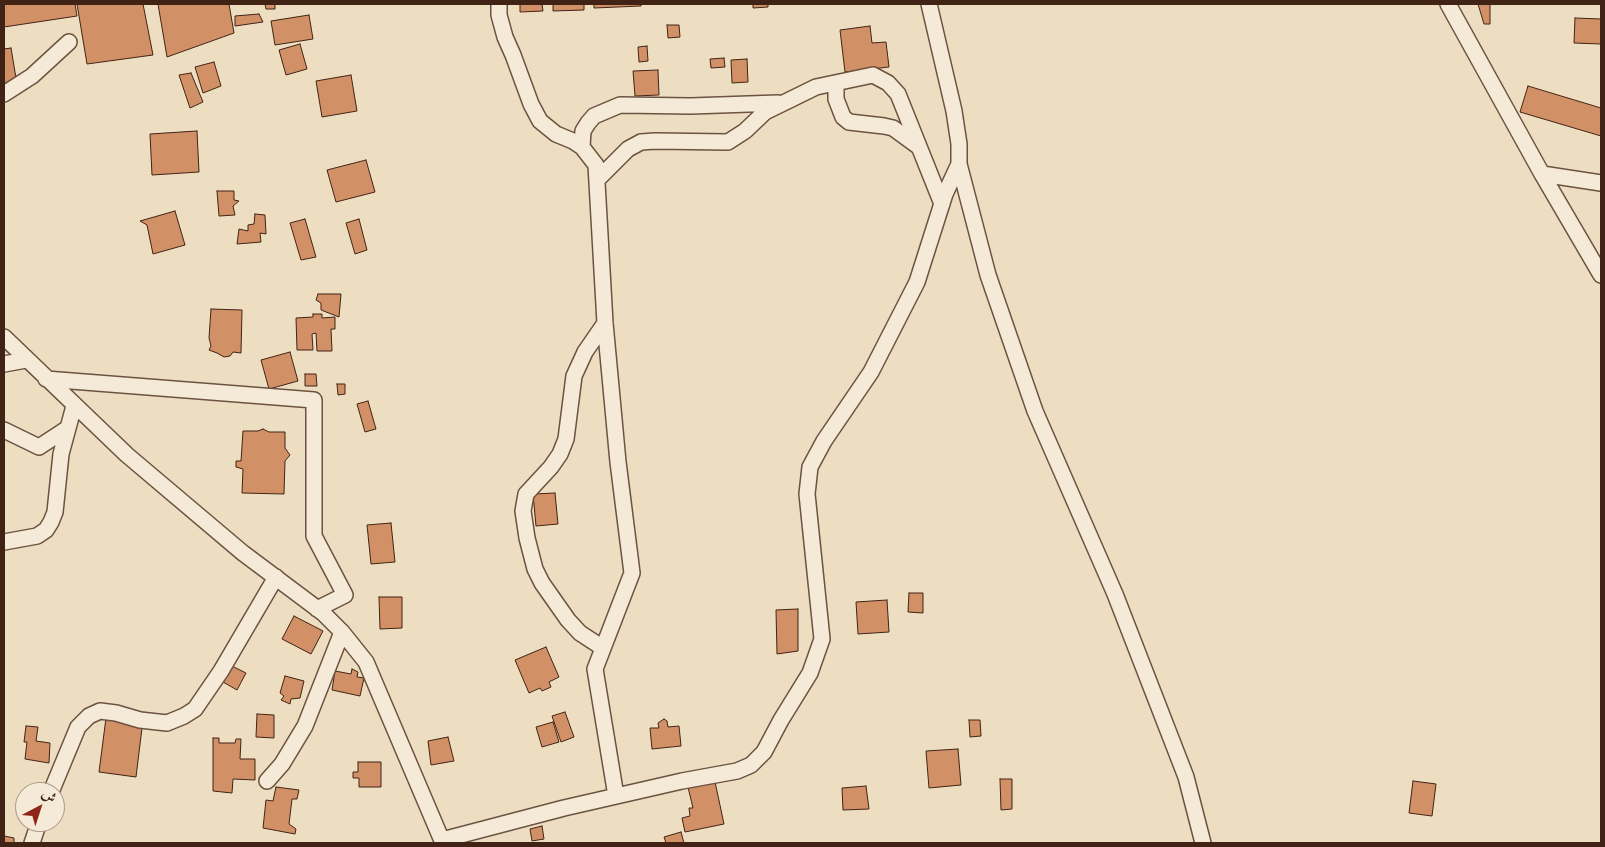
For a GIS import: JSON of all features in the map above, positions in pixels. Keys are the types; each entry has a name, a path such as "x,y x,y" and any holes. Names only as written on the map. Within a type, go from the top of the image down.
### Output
{"street":[{"path":"499,4 504,37 513,55 531,104 540,121 556,134 582,147 596,165 605,323 618,462 632,573 595,669 616,796"},
{"path":"929,4 954,112 959,144 958,164 988,276 1035,411 1115,594 1186,777 1203,843"},
{"path":"1448,4 1542,174 1601,275"},
{"path":"4,94 32,76 69,42"},
{"path":"597,180 628,150 641,142 728,142 745,131 766,112 816,87 873,75 888,83 898,94 942,204"},
{"path":"836,83 836,98 843,117 849,122 893,128 919,147"},
{"path":"582,147 583,131 594,116 620,105 700,106 783,103"},
{"path":"4,337 127,455 243,553 317,608 342,632 366,662 449,841 616,796 737,771 752,765 764,752 810,673 822,639 807,494 810,467 824,441 871,372 913,291 942,204 958,164"},
{"path":"1542,174 1601,183"},
{"path":"603,648 580,633 568,620 542,582 535,569 526,538 523,511 526,494 551,467 560,454 566,439 574,376 585,352 605,323"},
{"path":"4,364 26,360"},
{"path":"46,379 314,400 314,536 345,595 317,608"},
{"path":"4,542 37,536 46,530 51,522 55,512 62,454 74,406"},
{"path":"4,430 39,447 68,428"},
{"path":"54,782 78,727 89,716 100,711 167,723 195,709 221,671 276,577"},
{"path":"267,781 282,764 305,726 342,632"}],"building":[{"path":"4,4 75,4 77,16 4,27"},
{"path":"77,4 143,4 153,55 87,64"},
{"path":"158,4 229,4 234,33 167,57"},
{"path":"265,4 275,4 275,9 266,9"},
{"path":"520,4 542,4 543,11 520,12"},
{"path":"553,4 584,4 584,10 553,11"},
{"path":"594,4 641,4 641,6 594,8"},
{"path":"753,4 768,4 768,7 753,8"},
{"path":"1478,4 1490,4 1490,24 1484,24"},
{"path":"259,14 263,22 235,26 235,16"},
{"path":"309,15 313,39 275,45 271,21"},
{"path":"1575,18 1601,19 1601,44 1574,43"},
{"path":"667,25 679,25 680,37 668,38"},
{"path":"870,26 872,43 886,42 889,67 845,72 840,30"},
{"path":"300,44 307,69 286,75 279,50"},
{"path":"647,46 648,61 639,62 638,47"},
{"path":"11,48 17,84 4,86 4,49"},
{"path":"724,58 725,67 711,68 710,59"},
{"path":"747,59 748,82 732,83 731,60"},
{"path":"214,62 221,86 203,93 195,67"},
{"path":"658,70 659,95 635,96 633,71"},
{"path":"191,73 203,102 190,108 179,75"},
{"path":"351,75 357,111 322,117 316,81"},
{"path":"1528,86 1601,108 1601,136 1520,112"},
{"path":"197,131 199,172 152,175 150,134"},
{"path":"366,160 375,192 336,202 327,170"},
{"path":"217,191 234,191 234,200 239,201 233,206 235,215 219,216"},
{"path":"175,211 185,245 153,254 147,225 140,221"},
{"path":"255,214 265,215 266,234 260,233 261,242 237,244 239,229 248,231 248,225 254,224"},
{"path":"305,219 316,257 301,260 290,223"},
{"path":"359,219 367,250 355,254 346,223"},
{"path":"318,294 341,294 339,317 321,310 321,303 316,300"},
{"path":"211,309 242,310 241,353 233,352 230,356 224,357 209,350 211,346 209,338"},
{"path":"313,314 322,314 322,318 335,317 335,329 331,329 332,351 317,351 316,333 312,334 313,350 297,350 296,318 313,317"},
{"path":"290,352 298,381 269,389 261,360"},
{"path":"305,374 316,374 317,386 305,386"},
{"path":"337,384 345,384 345,394 338,395"},
{"path":"368,401 376,429 365,432 357,404"},
{"path":"263,429 269,432 285,432 285,448 290,455 285,461 284,494 242,493 243,469 236,467 236,461 241,461 243,431"},
{"path":"555,493 558,524 536,526 533,494"},
{"path":"391,523 395,562 371,564 367,525"},
{"path":"909,593 923,593 923,613 908,612"},
{"path":"379,597 402,597 402,628 380,629"},
{"path":"887,600 889,632 858,634 856,602"},
{"path":"798,609 798,651 777,654 776,610"},
{"path":"294,616 323,631 311,654 282,639"},
{"path":"546,647 559,677 549,682 551,687 542,691 540,688 529,693 515,660"},
{"path":"232,666 246,673 237,690 223,682"},
{"path":"352,669 358,672 357,677 364,678 360,696 332,690 335,671 351,674"},
{"path":"285,676 304,681 300,698 291,699 290,704 281,700 284,696 280,693"},
{"path":"565,712 574,737 561,742 552,716"},
{"path":"257,714 274,715 274,738 256,737"},
{"path":"106,718 143,720 136,777 99,772"},
{"path":"664,719 667,721 668,727 679,726 681,746 652,749 650,728 659,728 658,723"},
{"path":"969,720 980,720 981,736 970,737"},
{"path":"553,722 559,742 542,747 536,727"},
{"path":"26,726 38,727 36,741 50,743 49,763 25,759 27,742 24,742"},
{"path":"448,737 454,761 431,765 428,741"},
{"path":"213,738 219,738 219,743 235,743 236,739 241,739 240,759 255,759 255,780 233,779 232,793 213,791"},
{"path":"958,749 961,785 929,788 926,751"},
{"path":"358,762 381,762 381,787 359,787 359,778 353,778 353,772 358,772"},
{"path":"714,777 724,824 685,832 682,818 690,816 689,808 693,808 687,783"},
{"path":"1000,779 1012,779 1012,809 1001,810"},
{"path":"1413,781 1436,784 1432,816 1409,813"},
{"path":"866,786 869,809 843,810 842,788"},
{"path":"276,787 299,790 297,799 292,799 289,824 296,829 295,834 263,828 266,800 273,801"},
{"path":"542,826 544,839 532,841 530,829"},
{"path":"681,832 684,843 666,843 664,837"},
{"path":"4,836 14,838 14,843 4,843"}]}
